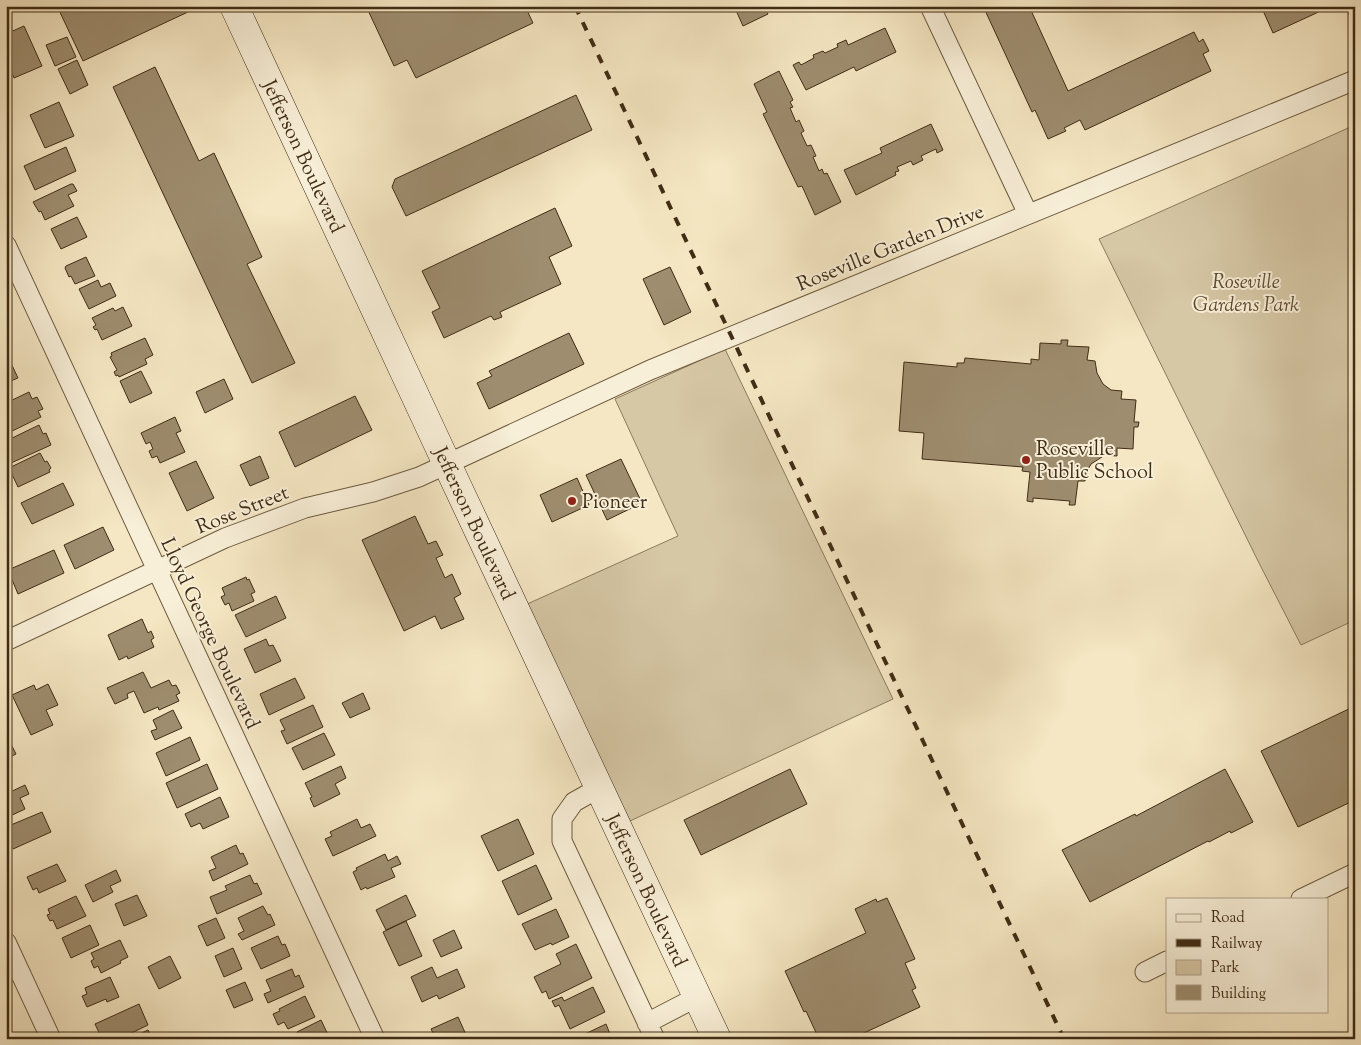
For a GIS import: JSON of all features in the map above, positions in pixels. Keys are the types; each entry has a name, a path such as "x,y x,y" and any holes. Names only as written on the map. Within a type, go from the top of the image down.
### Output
{"street":[{"name":"Jefferson Boulevard","path":"234,6 717,1039"},
{"path":"930,6 1028,214"},
{"name":"Roseville Garden Drive","path":"447,464 650,370 1355,80"},
{"name":"Lloyd George Boulevard","path":"6,245 375,1039"},
{"name":"Rose Street","path":"6,641 224,538 305,508 374,492 419,477 447,464"},
{"path":"599,788 574,802 562,820 562,841 651,1031 697,996"},
{"path":"1303,898 1355,873"},
{"path":"6,942 51,1039"},
{"path":"1145,972 1166,962"}],"green space":[{"name":"Roseville Gardens Park","path":"1355,125 1355,620 1301,645 1099,239"},
{"path":"725,349 893,699 630,821 525,605 678,536 615,399"}],"building":[{"path":"57,6 186,6 188,12 83,61"},
{"path":"366,6 525,6 533,23 416,78 407,60 394,66"},
{"path":"734,6 764,6 768,14 743,26"},
{"path":"983,6 1029,6 1068,91 1194,32 1199,42 1203,39 1209,51 1203,54 1211,71 1085,130 1080,120 1064,128 1066,131 1048,139 1035,110 1032,112"},
{"path":"1261,6 1324,6 1325,9 1273,33"},
{"path":"1345,6 1355,6 1355,20 1352,21"},
{"path":"24,26 42,66 14,78 6,59 6,34"},
{"path":"885,28 896,52 856,71 854,67 806,90 793,65 799,62 801,65 814,58 813,55 823,51 825,53 838,47 837,44 846,40 848,45"},
{"path":"67,37 76,57 55,66 46,45"},
{"path":"77,60 88,85 70,94 58,69"},
{"path":"155,67 199,161 214,153 262,257 247,264 295,363 252,383 113,87"},
{"path":"779,71 793,100 790,102 793,107 790,108 796,122 799,120 804,131 801,133 807,146 811,145 816,156 813,157 819,171 822,169 824,174 827,173 841,202 815,215 802,186 798,187 763,114 767,112 754,84"},
{"path":"576,95 592,130 406,216 392,187 395,179"},
{"path":"59,102 74,136 45,148 30,115"},
{"path":"931,124 943,150 937,153 936,149 921,156 923,160 913,165 911,161 897,167 899,171 895,172 896,175 856,195 844,170 882,153 880,148"},
{"path":"66,147 76,171 35,190 24,166"},
{"path":"73,184 77,191 68,195 74,206 45,220 41,211 39,212 33,202"},
{"path":"555,208 572,246 549,257 561,284 500,312 502,317 494,320 491,316 444,338 432,312 440,308 422,271"},
{"path":"77,217 87,237 61,249 51,229"},
{"path":"86,257 95,276 75,284 65,268"},
{"path":"670,267 691,312 664,325 643,279"},
{"path":"98,280 101,287 110,283 116,296 89,309 79,289"},
{"path":"123,307 132,326 102,340 97,329 95,330 93,327 96,325 92,318 113,308 115,311"},
{"path":"569,333 584,364 489,409 477,383 492,376 489,371"},
{"path":"145,338 153,355 145,359 147,364 119,377 118,375 116,376 114,372 117,370 110,357 112,356 111,353"},
{"path":"1061,340 1068,340 1067,346 1089,347 1087,360 1095,361 1097,373 1103,384 1111,390 1122,391 1121,399 1136,400 1134,422 1139,422 1138,427 1134,427 1133,449 1117,448 1117,456 1105,455 1091,464 1086,473 1085,481 1078,481 1075,505 1069,505 1070,501 1033,498 1033,502 1027,501 1030,472 1022,471 1023,467 922,459 924,433 899,431 904,362 957,367 957,363 964,363 965,358 1031,364 1031,359 1039,360 1040,343 1061,344"},
{"path":"10,361 18,378 6,383 6,362"},
{"path":"141,371 152,393 130,403 120,381"},
{"path":"224,379 233,399 205,413 196,392"},
{"path":"29,392 32,399 37,397 43,409 38,411 41,417 6,434 6,403"},
{"path":"355,396 372,430 295,467 279,432"},
{"path":"175,417 181,431 176,433 185,452 160,463 157,456 152,458 149,451 153,449 150,442 146,444 141,433"},
{"path":"39,425 43,434 46,433 51,445 11,463 6,452 6,441"},
{"path":"40,453 51,468 50,472 18,487 9,468"},
{"path":"260,456 269,478 250,486 240,465"},
{"path":"621,459 642,503 607,520 586,475"},
{"path":"196,461 214,498 187,511 169,473"},
{"path":"577,478 589,505 552,522 540,495"},
{"path":"63,483 74,505 32,524 21,503"},
{"path":"415,516 428,544 436,541 443,555 436,558 445,578 452,574 461,594 454,598 464,619 441,629 435,616 404,631 362,540"},
{"path":"103,527 114,550 75,569 64,545"},
{"path":"54,550 64,573 18,594 8,570"},
{"path":"246,577 247,580 249,579 255,592 251,594 254,601 232,611 229,603 225,605 221,597 225,595 222,588"},
{"path":"276,596 286,618 246,637 235,615"},
{"path":"142,619 148,633 151,631 154,638 151,640 154,647 128,659 127,656 119,660 108,635"},
{"path":"266,639 269,646 273,645 281,661 255,673 244,649"},
{"path":"143,672 151,688 169,680 172,686 176,685 180,693 176,695 179,701 159,710 158,707 144,713 134,691 127,694 128,698 115,704 107,688"},
{"path":"295,678 305,698 269,715 260,694"},
{"path":"48,684 58,705 46,710 53,725 31,735 12,695 34,685 36,690"},
{"path":"363,693 370,709 350,718 342,703"},
{"path":"313,705 323,727 287,744 281,731 285,730 280,720"},
{"path":"1355,706 1355,800 1298,827 1261,751"},
{"path":"173,710 182,728 155,740 151,731 157,729 153,720"},
{"path":"324,733 335,755 303,770 292,748"},
{"path":"6,734 16,754 6,759"},
{"path":"190,737 200,760 166,776 156,753"},
{"path":"207,764 218,789 177,808 166,783"},
{"path":"341,766 346,778 335,784 340,794 314,807 310,798 312,797 305,783"},
{"path":"790,769 807,804 701,855 684,820"},
{"path":"1225,769 1253,822 1231,833 1230,831 1208,841 1090,902 1062,850 1135,814 1136,816"},
{"path":"25,785 29,794 20,798 25,809 6,818 6,794"},
{"path":"220,797 229,817 203,829 200,823 191,827 185,814"},
{"path":"42,812 51,832 13,849 6,835 6,827"},
{"path":"357,819 361,828 370,824 376,836 333,856 325,839 332,836 330,832"},
{"path":"518,819 534,854 498,871 481,836"},
{"path":"236,845 240,854 243,853 248,864 213,881 209,871 216,868 211,857"},
{"path":"385,854 388,861 397,856 401,864 391,868 395,877 361,890 353,872 357,870 356,868"},
{"path":"57,864 66,881 39,893 37,888 33,890 27,877"},
{"path":"536,865 552,899 518,915 502,881"},
{"path":"116,870 121,881 110,886 113,892 93,902 85,885"},
{"path":"250,875 254,884 257,883 262,894 217,914 210,897 227,890 225,886"},
{"path":"137,895 147,916 124,926 115,904"},
{"path":"406,895 416,916 386,930 376,910"},
{"path":"76,896 86,916 57,929 53,920 50,921 47,915 50,914 48,909"},
{"path":"887,898 915,959 905,963 916,988 912,990 920,1007 851,1039 819,1039 785,971 866,933 855,909 876,899 877,902"},
{"path":"263,906 268,915 270,914 275,925 242,940 238,934 244,931 238,918"},
{"path":"556,909 569,937 535,950 522,924"},
{"path":"216,918 225,938 207,946 198,926"},
{"path":"406,921 422,956 399,966 383,932"},
{"path":"90,925 99,945 71,958 62,938"},
{"path":"454,930 462,948 441,957 433,940"},
{"path":"278,936 282,945 285,944 290,956 261,969 251,948"},
{"path":"120,940 128,957 120,961 121,963 101,973 98,966 94,968 91,961 94,959 91,953"},
{"path":"576,944 592,978 549,999 546,991 542,993 534,977 561,964 556,954"},
{"path":"233,948 242,969 224,977 215,956"},
{"path":"170,956 181,978 159,989 148,967"},
{"path":"432,967 437,978 457,969 465,987 439,999 437,995 422,1002 411,977"},
{"path":"292,969 295,977 299,975 304,987 268,1003 264,994 271,991 266,980"},
{"path":"110,977 119,997 107,1002 106,999 87,1007 82,996 87,994 85,988"},
{"path":"245,982 253,1000 234,1008 226,990"},
{"path":"593,987 605,1012 570,1029 559,1005 555,1007 552,1001 562,997 564,1001"},
{"path":"305,996 315,1017 288,1029 284,1022 278,1025 273,1014"},
{"path":"139,1004 148,1025 119,1039 102,1039 95,1024"},
{"path":"458,1017 468,1039 436,1039 431,1029"},
{"path":"321,1020 330,1039 294,1039 299,1036 297,1032"},
{"path":"606,1024 612,1039 588,1039 585,1034"},
{"path":"148,1030 152,1038 129,1039"}],"railway":[{"path":"575,6 1064,1039"}],"place":[{"name":"Roseville Public School","path":"1026,460"},
{"name":"Pioneer","path":"572,501"}]}
